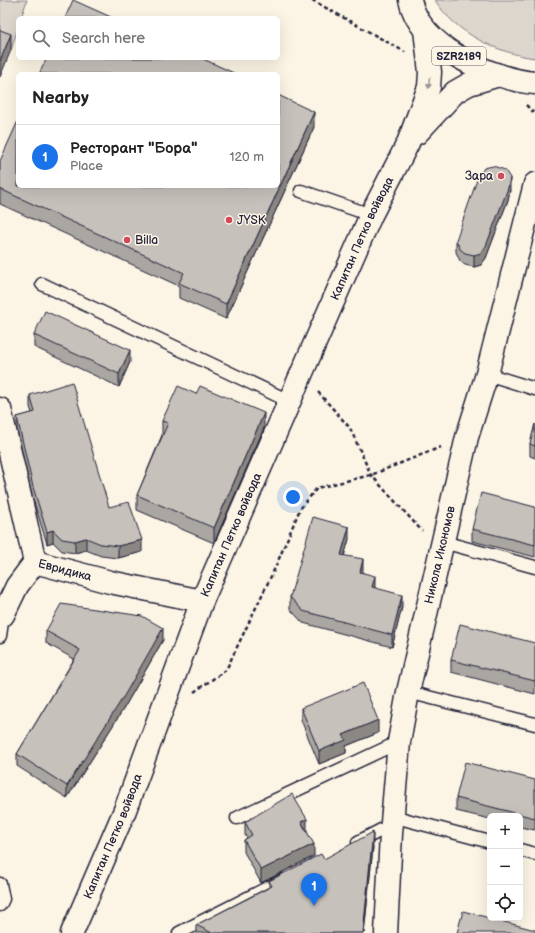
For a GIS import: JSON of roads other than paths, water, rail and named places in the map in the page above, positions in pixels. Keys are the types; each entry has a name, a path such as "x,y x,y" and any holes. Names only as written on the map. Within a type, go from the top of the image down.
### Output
{"main road":[{"name":"SZR2189","path":"394,0 412,6 425,30 448,49 476,65 522,82"},
{"name":"Капитан Петко войвода","path":"72,933 125,810 202,601 371,214 408,143 429,88 430,72 425,30"},
{"name":"Капитан Петко войвода","path":"408,143 455,92 469,84 522,82"},
{"name":"Никола Икономов","path":"386,933 392,820 399,742 434,539 487,374 535,184"},
{"name":"Евридика","path":"0,409 35,562 110,582 202,601"},
{"path":"2,614 17,586 35,562"}],"lane":[{"path":"301,191 371,214"},
{"path":"42,284 289,401"},
{"path":"487,374 535,389"},
{"path":"434,539 535,567"},
{"path":"0,636 2,614"},
{"path":"408,692 535,724"},
{"path":"238,818 399,742"},
{"path":"349,846 392,820 487,841"},
{"path":"523,851 535,854"},
{"path":"179,933 292,875"},
{"path":"0,884 3,899 0,905"}],"place":[{"name":"Зара","path":"501,176"},
{"name":"JYSK","path":"229,220"},
{"name":"Billa","path":"127,240"},
{"name":"Ресторант \"Бора\"","path":"314,906"}]}
